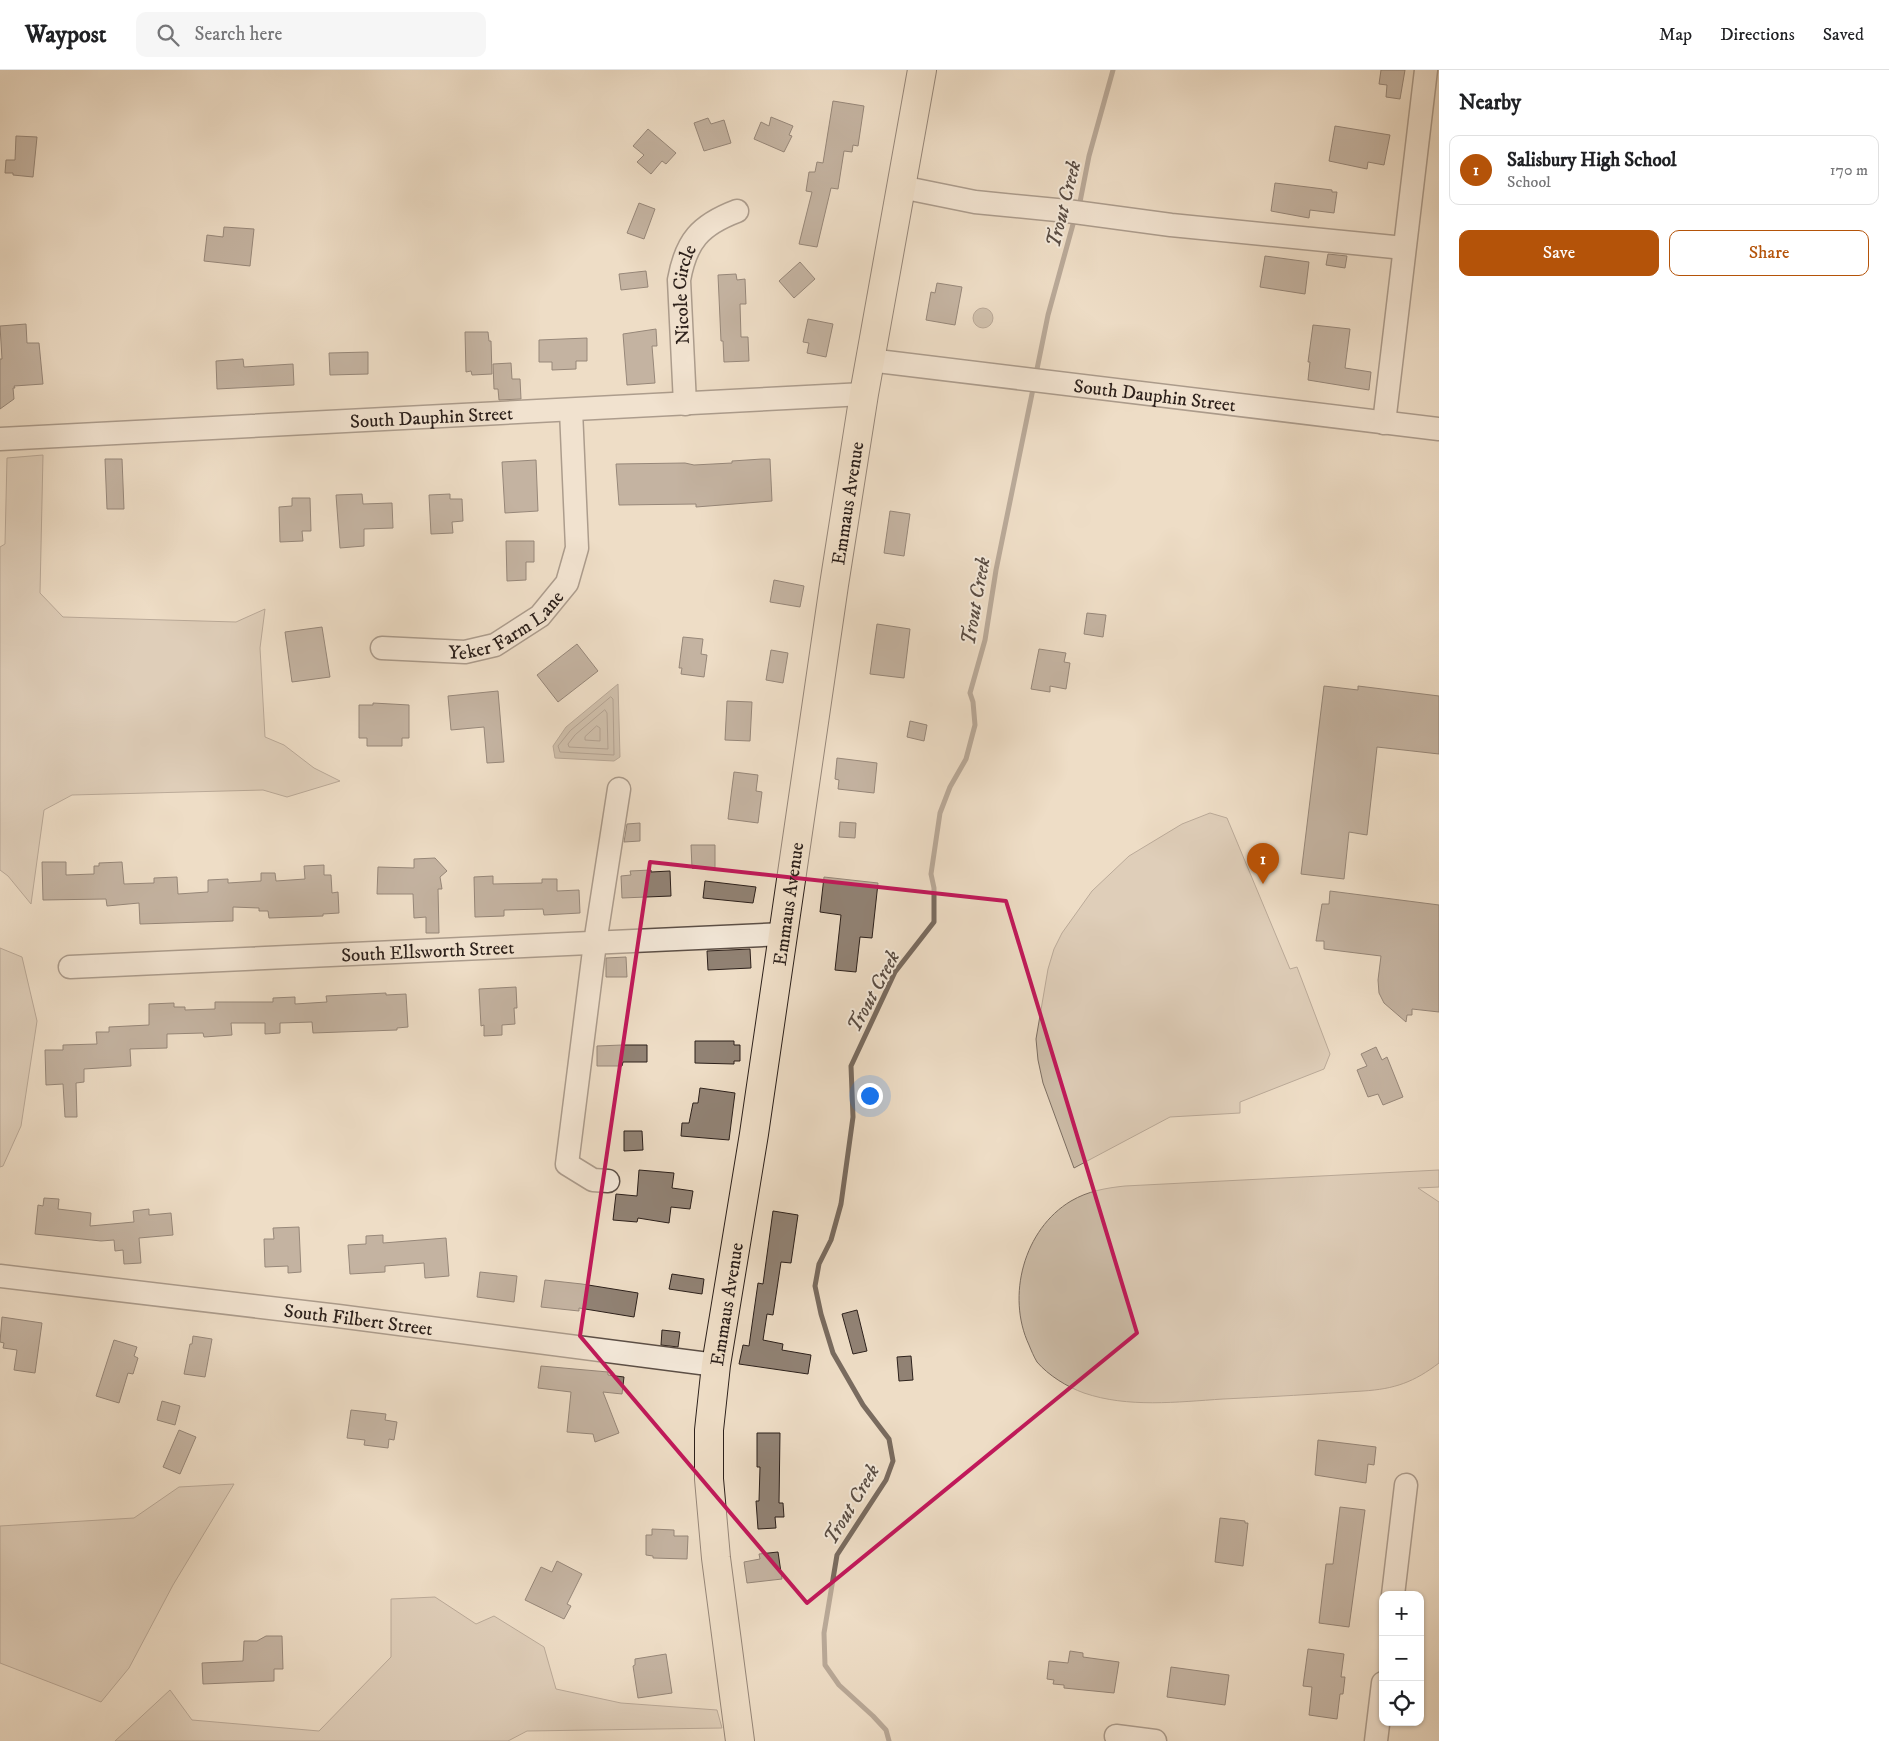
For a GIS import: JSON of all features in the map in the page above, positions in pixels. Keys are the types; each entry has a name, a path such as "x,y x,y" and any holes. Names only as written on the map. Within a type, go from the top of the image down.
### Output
{"main road":[{"name":"Emmaus Avenue","path":"740,1741 716,1558 710,1495 709,1430 716,1365 755,1125 869,360 922,70"}],"street":[{"path":"1384,423 1426,70"},
{"path":"901,187 975,202 1077,212 1171,225 1404,248"},
{"name":"Nicole Circle","path":"685,404 679,280 682,262 691,243 703,229 718,218 737,211"},
{"name":"South Dauphin Street","path":"869,360 1439,429"},
{"name":"South Dauphin Street","path":"0,439 864,394"},
{"name":"Yeker Farm Lane","path":"382,648 465,652 495,645 540,616 567,583 577,548 572,410"},
{"path":"608,1181 593,1180 567,1164 595,943 620,789"},
{"name":"South Ellsworth Street","path":"70,966 784,934"},
{"name":"South Filbert Street","path":"0,1276 338,1316 716,1365"},
{"path":"1393,1591 1406,1485"},
{"path":"1376,1741 1379,1716"},
{"path":"1116,1736 1155,1741"}],"highlighted area":[{"path":"650,862 1006,901 1137,1333 807,1603 580,1336"}],"shaded area":[{"path":"43,455 40,593 63,617 236,622 265,609 260,648 265,737 284,745 314,768 340,781 287,797 263,790 72,795 44,810 31,904 8,876 0,870 0,547 5,544 7,458"},
{"path":"1210,813 1227,818 1290,969 1297,967 1330,1054 1324,1069 1240,1102 1240,1113 1170,1117 1074,1168 1043,1083 1036,1039 1048,969 1054,949 1062,933 1092,891 1129,856 1182,824"},
{"path":"0,948 22,957 37,1021 21,1126 3,1166 0,1167"},
{"path":"1439,1170 1439,1187 1418,1188 1439,1202 1439,1363 1412,1380 1395,1386 1363,1391 1153,1403 1118,1401 1084,1393 1058,1380 1037,1362 1022,1326 1019,1306 1020,1285 1024,1265 1031,1246 1041,1228 1055,1213 1077,1198 1097,1190 1125,1186"},
{"path":"234,1484 173,1585 129,1668 101,1702 0,1663 0,1526 134,1518 179,1487"},
{"path":"435,1597 476,1624 494,1616 544,1647 556,1689 621,1703 717,1710 722,1728 527,1731 508,1741 115,1741 170,1690 192,1720 319,1731 391,1657 391,1599"}],"water":[{"path":"979,308 987,308 993,314 993,322 987,328 979,328 973,322 973,314"},
{"path":"618,684 620,757 614,761 555,758 553,746 566,727"}],"building":[{"path":"1381,70 1405,70 1400,99 1386,97 1387,85 1379,84"},
{"path":"833,101 864,106 858,146 853,145 852,152 844,151 838,189 831,188 817,247 799,244 812,192 806,191 809,172 815,172 817,162 823,163"},
{"path":"771,117 793,126 789,135 792,136 784,152 754,139 761,122 769,126"},
{"path":"708,118 711,124 724,120 731,143 704,151 694,123"},
{"path":"1335,126 1390,135 1384,165 1368,162 1367,169 1329,161"},
{"path":"648,129 676,153 666,164 662,161 651,174 637,162 644,155 633,146"},
{"path":"16,136 37,137 33,177 5,173 6,160 15,160"},
{"path":"1275,183 1337,192 1334,213 1310,210 1309,218 1271,211"},
{"path":"639,203 655,209 644,239 627,233"},
{"path":"224,227 254,229 250,266 204,261 207,235 223,237"},
{"path":"1328,254 1347,256 1345,268 1326,265"},
{"path":"1265,256 1309,262 1305,294 1260,287"},
{"path":"800,262 815,279 794,298 779,281"},
{"path":"646,271 648,287 621,290 619,274"},
{"path":"736,274 737,280 745,279 746,304 740,304 741,337 748,337 749,361 724,362 723,341 721,341 718,275"},
{"path":"937,283 962,287 955,325 926,320 931,292 935,293"},
{"path":"808,319 833,324 826,357 807,353 809,343 803,342"},
{"path":"26,324 27,343 39,343 43,384 14,386 14,399 0,409 0,359 2,359 0,326"},
{"path":"1313,325 1350,329 1345,368 1371,372 1369,390 1308,380 1310,362 1308,362"},
{"path":"656,329 657,346 652,346 655,383 627,385 623,334"},
{"path":"465,332 488,332 489,341 491,341 492,374 472,375 471,371 466,372"},
{"path":"587,338 587,361 576,361 576,369 552,370 552,362 539,362 539,340"},
{"path":"368,352 368,374 330,375 329,353"},
{"path":"243,359 244,367 293,364 294,385 217,389 216,361"},
{"path":"511,363 512,379 520,379 521,399 499,400 498,389 494,389 493,364"},
{"path":"105,459 122,459 124,509 107,509"},
{"path":"770,459 772,501 696,507 696,504 619,505 616,464 685,463 694,465"},
{"path":"536,460 538,511 505,513 502,462"},
{"path":"362,494 363,504 392,503 393,528 364,529 364,546 340,548 336,495"},
{"path":"450,494 450,499 462,499 463,521 452,522 453,533 431,534 429,495"},
{"path":"292,498 310,498 311,531 302,531 303,541 280,542 279,507 292,506"},
{"path":"890,511 910,514 904,556 884,553"},
{"path":"506,541 534,541 534,562 526,562 526,580 507,581"},
{"path":"774,580 804,586 800,607 770,602"},
{"path":"1087,613 1106,615 1103,637 1084,634"},
{"path":"877,624 910,629 904,678 870,674"},
{"path":"322,627 330,677 292,682 285,632"},
{"path":"683,637 703,639 701,654 707,655 704,677 681,674 682,668 679,668"},
{"path":"577,644 598,671 558,702 537,675"},
{"path":"1039,649 1066,653 1064,662 1070,663 1066,689 1050,686 1050,692 1031,689"},
{"path":"771,650 788,653 783,683 766,680"},
{"path":"1324,686 1358,690 1358,686 1439,696 1439,754 1377,747 1367,835 1349,832 1344,879 1301,874"},
{"path":"498,691 504,762 487,763 484,727 451,730 448,696"},
{"path":"727,701 752,702 750,741 725,740"},
{"path":"373,703 409,705 409,738 402,738 402,746 367,746 367,738 359,738 359,705 373,705"},
{"path":"910,721 927,725 924,741 907,737"},
{"path":"837,758 877,763 874,793 838,789 839,780 835,779"},
{"path":"734,772 758,775 756,791 762,792 758,823 728,819"},
{"path":"840,822 856,823 855,838 839,837"},
{"path":"640,823 640,841 624,842 627,824"},
{"path":"691,845 715,845 715,868 692,868"},
{"path":"435,858 447,871 440,877 442,889 438,889 439,933 426,933 426,917 414,918 413,894 377,894 378,867 414,868 414,859"},
{"path":"42,862 66,862 66,875 94,874 94,866 99,866 99,863 122,862 124,884 154,883 154,878 177,877 178,894 208,892 208,880 228,879 228,883 261,881 261,873 275,873 276,881 305,879 304,866 324,865 324,875 331,875 332,893 338,892 339,913 323,914 323,916 269,918 268,911 259,911 259,908 233,907 233,921 140,924 139,903 107,906 106,899 43,900"},
{"path":"651,870 651,872 670,871 671,896 622,898 621,876 631,875 630,871"},
{"path":"493,876 493,884 542,883 542,879 557,879 557,891 579,890 580,913 544,915 543,909 504,910 504,916 475,917 474,877"},
{"path":"824,877 878,883 872,938 860,937 856,972 835,970 841,915 820,912"},
{"path":"705,881 756,887 753,903 703,898"},
{"path":"1330,891 1439,905 1439,1012 1412,1009 1412,1015 1407,1015 1406,1022 1384,1003 1379,993 1378,980 1381,956 1324,949 1324,941 1316,941 1322,904 1329,904"},
{"path":"750,949 751,968 708,970 707,951"},
{"path":"626,957 627,977 606,977 606,958"},
{"path":"516,987 517,1008 514,1008 515,1024 502,1025 502,1035 484,1036 484,1025 481,1026 479,989"},
{"path":"386,993 386,995 406,994 408,1027 397,1028 397,1030 313,1033 312,1022 280,1023 280,1033 265,1034 265,1023 231,1023 232,1035 204,1037 203,1033 167,1034 167,1048 130,1049 131,1066 84,1069 84,1082 76,1083 77,1117 65,1117 63,1084 46,1085 45,1050 63,1050 63,1045 97,1044 96,1032 109,1032 109,1027 149,1025 149,1004 174,1003 174,1007 185,1007 185,1010 215,1009 215,1002 273,1002 273,998 295,997 295,1004 327,1002 326,996"},
{"path":"695,1041 734,1041 734,1045 740,1045 740,1061 734,1061 734,1064 695,1063"},
{"path":"647,1045 647,1062 623,1062 622,1066 597,1066 597,1046"},
{"path":"1376,1047 1382,1060 1387,1057 1403,1097 1383,1105 1378,1094 1368,1097 1357,1070 1367,1066 1361,1054"},
{"path":"700,1088 735,1093 729,1140 681,1136 682,1123 689,1123 693,1103 698,1103"},
{"path":"624,1131 642,1131 643,1150 624,1151"},
{"path":"639,1170 674,1173 672,1188 693,1191 690,1209 671,1207 669,1223 638,1218 637,1222 613,1220 616,1194 637,1196"},
{"path":"44,1198 59,1199 58,1209 91,1213 90,1226 134,1222 133,1211 149,1209 149,1215 171,1213 173,1235 139,1238 141,1263 124,1264 123,1250 115,1251 114,1240 101,1241 35,1234 38,1205 43,1206"},
{"path":"773,1211 798,1215 791,1263 781,1262 773,1315 767,1314 763,1340 783,1344 782,1350 811,1355 808,1374 739,1364 743,1345 749,1346 758,1283 763,1284"},
{"path":"299,1227 301,1272 288,1273 288,1266 265,1267 264,1239 274,1239 273,1228"},
{"path":"383,1235 383,1243 446,1238 449,1276 425,1278 424,1263 385,1266 385,1272 350,1274 348,1245 366,1244 366,1236"},
{"path":"480,1272 517,1276 514,1302 477,1297"},
{"path":"672,1274 704,1279 702,1294 669,1289"},
{"path":"545,1280 638,1293 634,1317 579,1308 579,1311 541,1307"},
{"path":"857,1310 867,1351 853,1354 842,1314"},
{"path":"2,1317 42,1323 35,1373 14,1370 17,1350 3,1348 4,1343 0,1342"},
{"path":"662,1330 680,1332 678,1347 661,1345"},
{"path":"193,1336 212,1339 205,1377 184,1374"},
{"path":"114,1340 137,1347 134,1356 138,1358 133,1374 128,1373 119,1403 96,1396"},
{"path":"911,1356 913,1380 899,1381 897,1357"},
{"path":"541,1366 608,1372 608,1375 624,1377 622,1394 603,1392 619,1433 595,1442 593,1434 567,1432 571,1392 538,1388"},
{"path":"162,1401 180,1406 175,1425 157,1420"},
{"path":"351,1410 386,1414 385,1420 397,1422 394,1440 389,1439 388,1448 364,1445 365,1440 347,1438"},
{"path":"179,1430 196,1437 180,1474 163,1467"},
{"path":"757,1433 780,1433 779,1503 783,1503 784,1517 775,1517 776,1528 758,1529 756,1501 759,1501 760,1467 757,1467"},
{"path":"1318,1440 1376,1447 1374,1465 1368,1464 1366,1483 1315,1475"},
{"path":"1340,1507 1365,1510 1349,1627 1319,1623 1326,1564 1333,1564"},
{"path":"1220,1518 1248,1523 1243,1566 1215,1562"},
{"path":"652,1529 674,1530 674,1536 688,1536 687,1559 653,1558 653,1556 646,1555 646,1535 652,1535"},
{"path":"778,1552 782,1579 747,1583 744,1562 760,1559 759,1554"},
{"path":"557,1561 582,1574 567,1604 571,1606 564,1619 525,1600 541,1567 552,1572"},
{"path":"266,1636 282,1636 283,1669 274,1669 274,1681 203,1684 202,1663 243,1661 244,1641 257,1641"},
{"path":"1308,1649 1344,1654 1341,1677 1345,1677 1343,1694 1340,1694 1337,1719 1309,1715 1312,1687 1303,1686"},
{"path":"1070,1651 1083,1653 1083,1657 1119,1662 1114,1693 1064,1688 1064,1685 1053,1684 1054,1680 1047,1679 1049,1661 1068,1663"},
{"path":"666,1654 672,1693 638,1698 633,1666 635,1665 635,1659"},
{"path":"1171,1667 1229,1675 1225,1705 1167,1697"}],"waterway":[{"name":"Trout Creek","path":"1079,207 1089,156 1113,70"},
{"name":"Trout Creek","path":"1036,374 1048,315 1075,217"},
{"name":"Trout Creek","path":"889,1741 886,1730 839,1685 825,1665 824,1633 837,1555 886,1480 893,1461 889,1439 863,1405 833,1353 815,1286 819,1264 831,1240 841,1204 853,1117 851,1066 895,972 934,922 934,888 931,874 940,813 950,787 966,759 975,725 973,702 970,693 985,640 996,570 1034,384"}],"place":[{"name":"Salisbury High School","path":"1263,884"}]}
